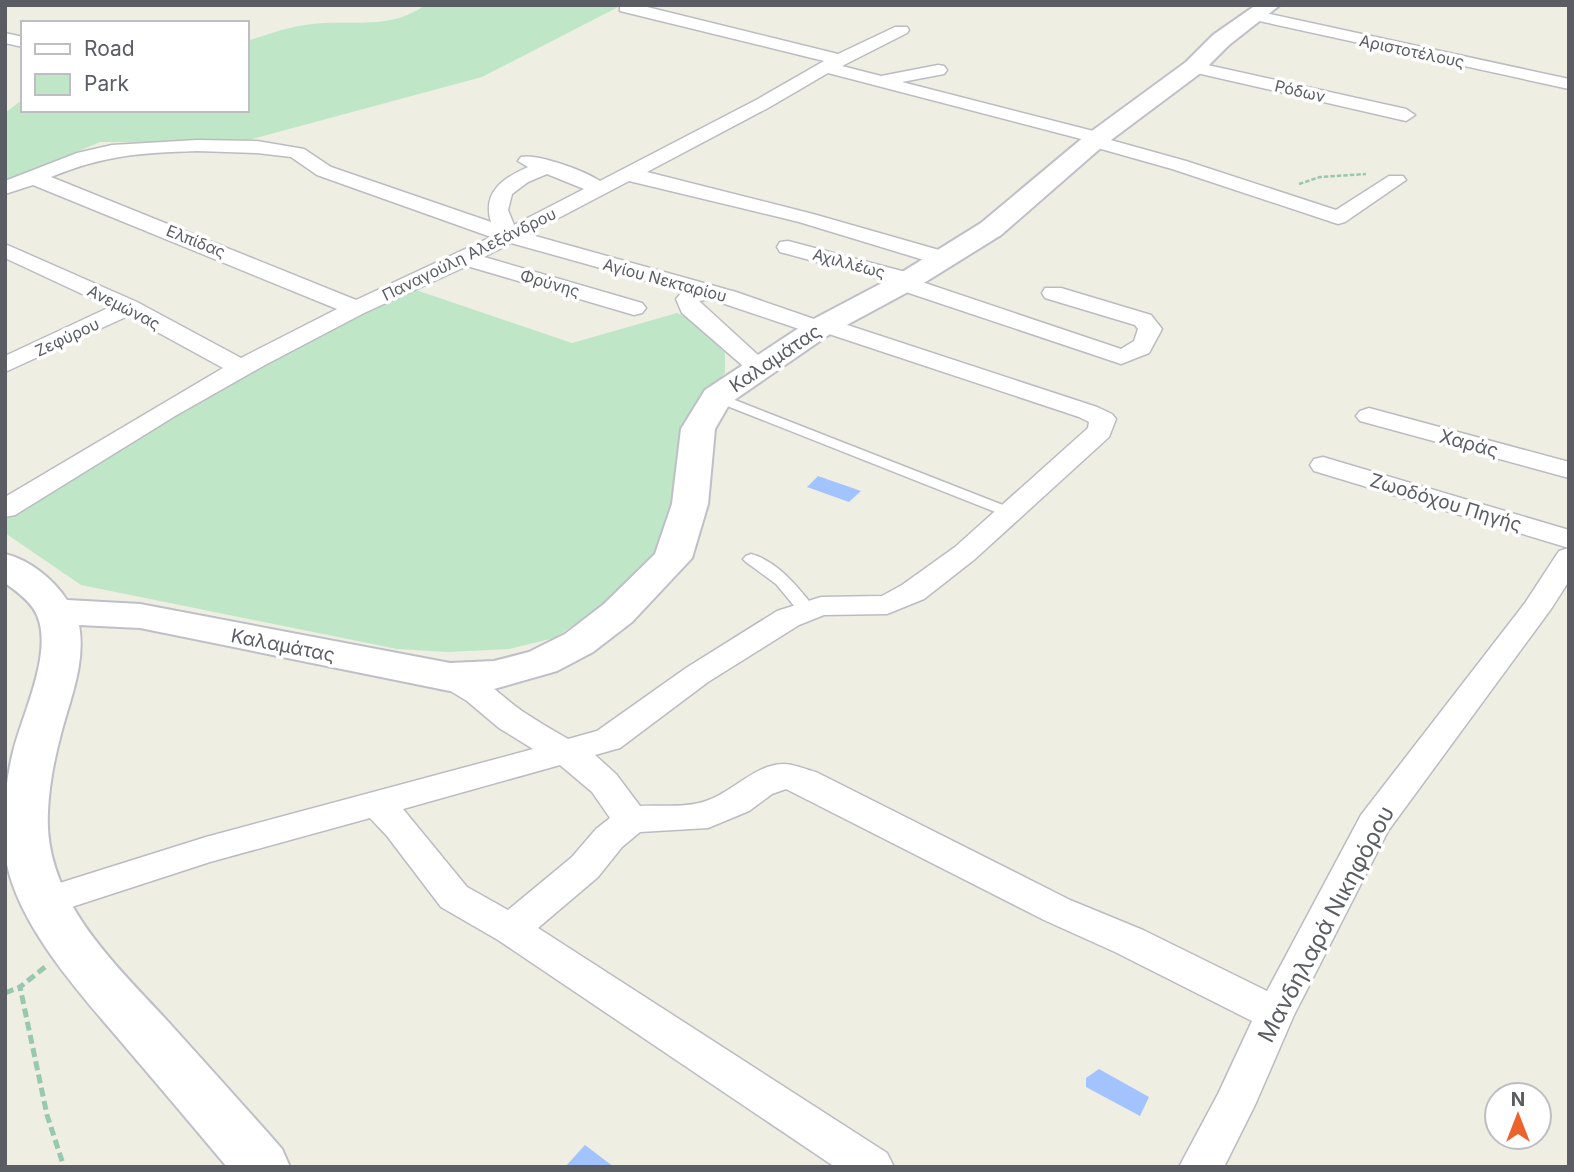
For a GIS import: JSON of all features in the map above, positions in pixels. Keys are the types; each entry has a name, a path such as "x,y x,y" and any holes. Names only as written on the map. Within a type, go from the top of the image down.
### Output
{"street":[{"path":"631,5 626,8 832,64 877,81 1096,140 1338,218 1396,180"},
{"name":"Καλαμάτας","path":"55,612 140,616 450,677 494,675 543,662 579,643 618,613 673,558 690,504 698,429 717,397 822,327 945,259 990,229 1096,140 1194,67 1222,40 1263,11"},
{"name":"Αριστοτέλους","path":"1263,11 1569,83"},
{"name":"Παναγούλη Αλεξάνδρου","path":"5,509 241,368 356,308 466,259 901,30"},
{"name":"Ρόδων","path":"1194,67 1406,115"},
{"path":"877,81 938,70"},
{"name":"Αγίου Νεκταρίου","path":"5,188 35,178 51,169 117,149 274,148 298,153 324,171 460,216 510,236 764,307 1103,419 1100,431 1008,512"},
{"path":"521,158 583,179 599,190"},
{"path":"510,236 498,220 495,205 503,191 527,174 547,167"},
{"path":"627,175 649,178 806,218 945,259"},
{"name":"Ελπίδας","path":"35,178 356,308"},
{"name":"Αχιλλέως","path":"788,247 906,281 1121,357 1137,353 1147,342 1150,329 1143,320 1053,293"},
{"name":"Ανεμώνας","path":"9,254 129,307 241,368"},
{"name":"Φρύνης","path":"466,259 634,308"},
{"path":"707,293 695,294 687,299 690,307 759,367"},
{"name":"Ζεφύρου","path":"5,365 129,307"},
{"name":"Χαράς","path":"1369,416 1569,470"},
{"name":"Ζωοδόχου Πηγής","path":"1323,465 1569,539"},
{"path":"44,902 206,850 608,740 697,675 765,631 807,610 887,604 913,592 965,552 1008,512"},
{"path":"5,565 38,589 55,612 60,636 60,662 35,748 24,828 32,869 44,902 71,947 262,1167"},
{"name":"Μανδηλαρά Νικηφόρου","path":"1200,1167 1234,1105 1275,1014 1374,824 1564,574"},
{"path":"450,677 478,693 511,720 584,764 604,783 631,820"},
{"path":"511,929 585,867 609,838 631,820 708,815 737,802 760,785 784,776 804,781 1056,910 1129,941 1275,1014"},
{"path":"376,803 400,827 454,897 511,929 872,1167"}],"lane":[{"path":"717,397 1008,512"},
{"path":"751,559 772,570 785,581 807,610"}],"path":[{"path":"1265,193 1320,177 1343,174 1378,174 1396,180"},
{"path":"5,993 20,987 71,947"},
{"path":"20,987 47,1115 64,1167"}],"green space":[{"path":"425,5 622,5 482,77 237,143 100,142 5,182 5,113 21,101 21,112 248,112 248,41 305,25 382,21 411,13"},
{"path":"416,290 572,343 677,313 694,321 725,353 725,373 690,414 661,551 606,604 554,638 509,649 448,652 397,649 81,585 5,533 5,520 87,467 250,370 400,293"}],"water":[{"path":"818,476 861,491 849,502 807,487"},
{"path":"1099,1069 1149,1097 1140,1116 1086,1087 1086,1078"},
{"path":"585,1145 614,1167 565,1167"}]}
